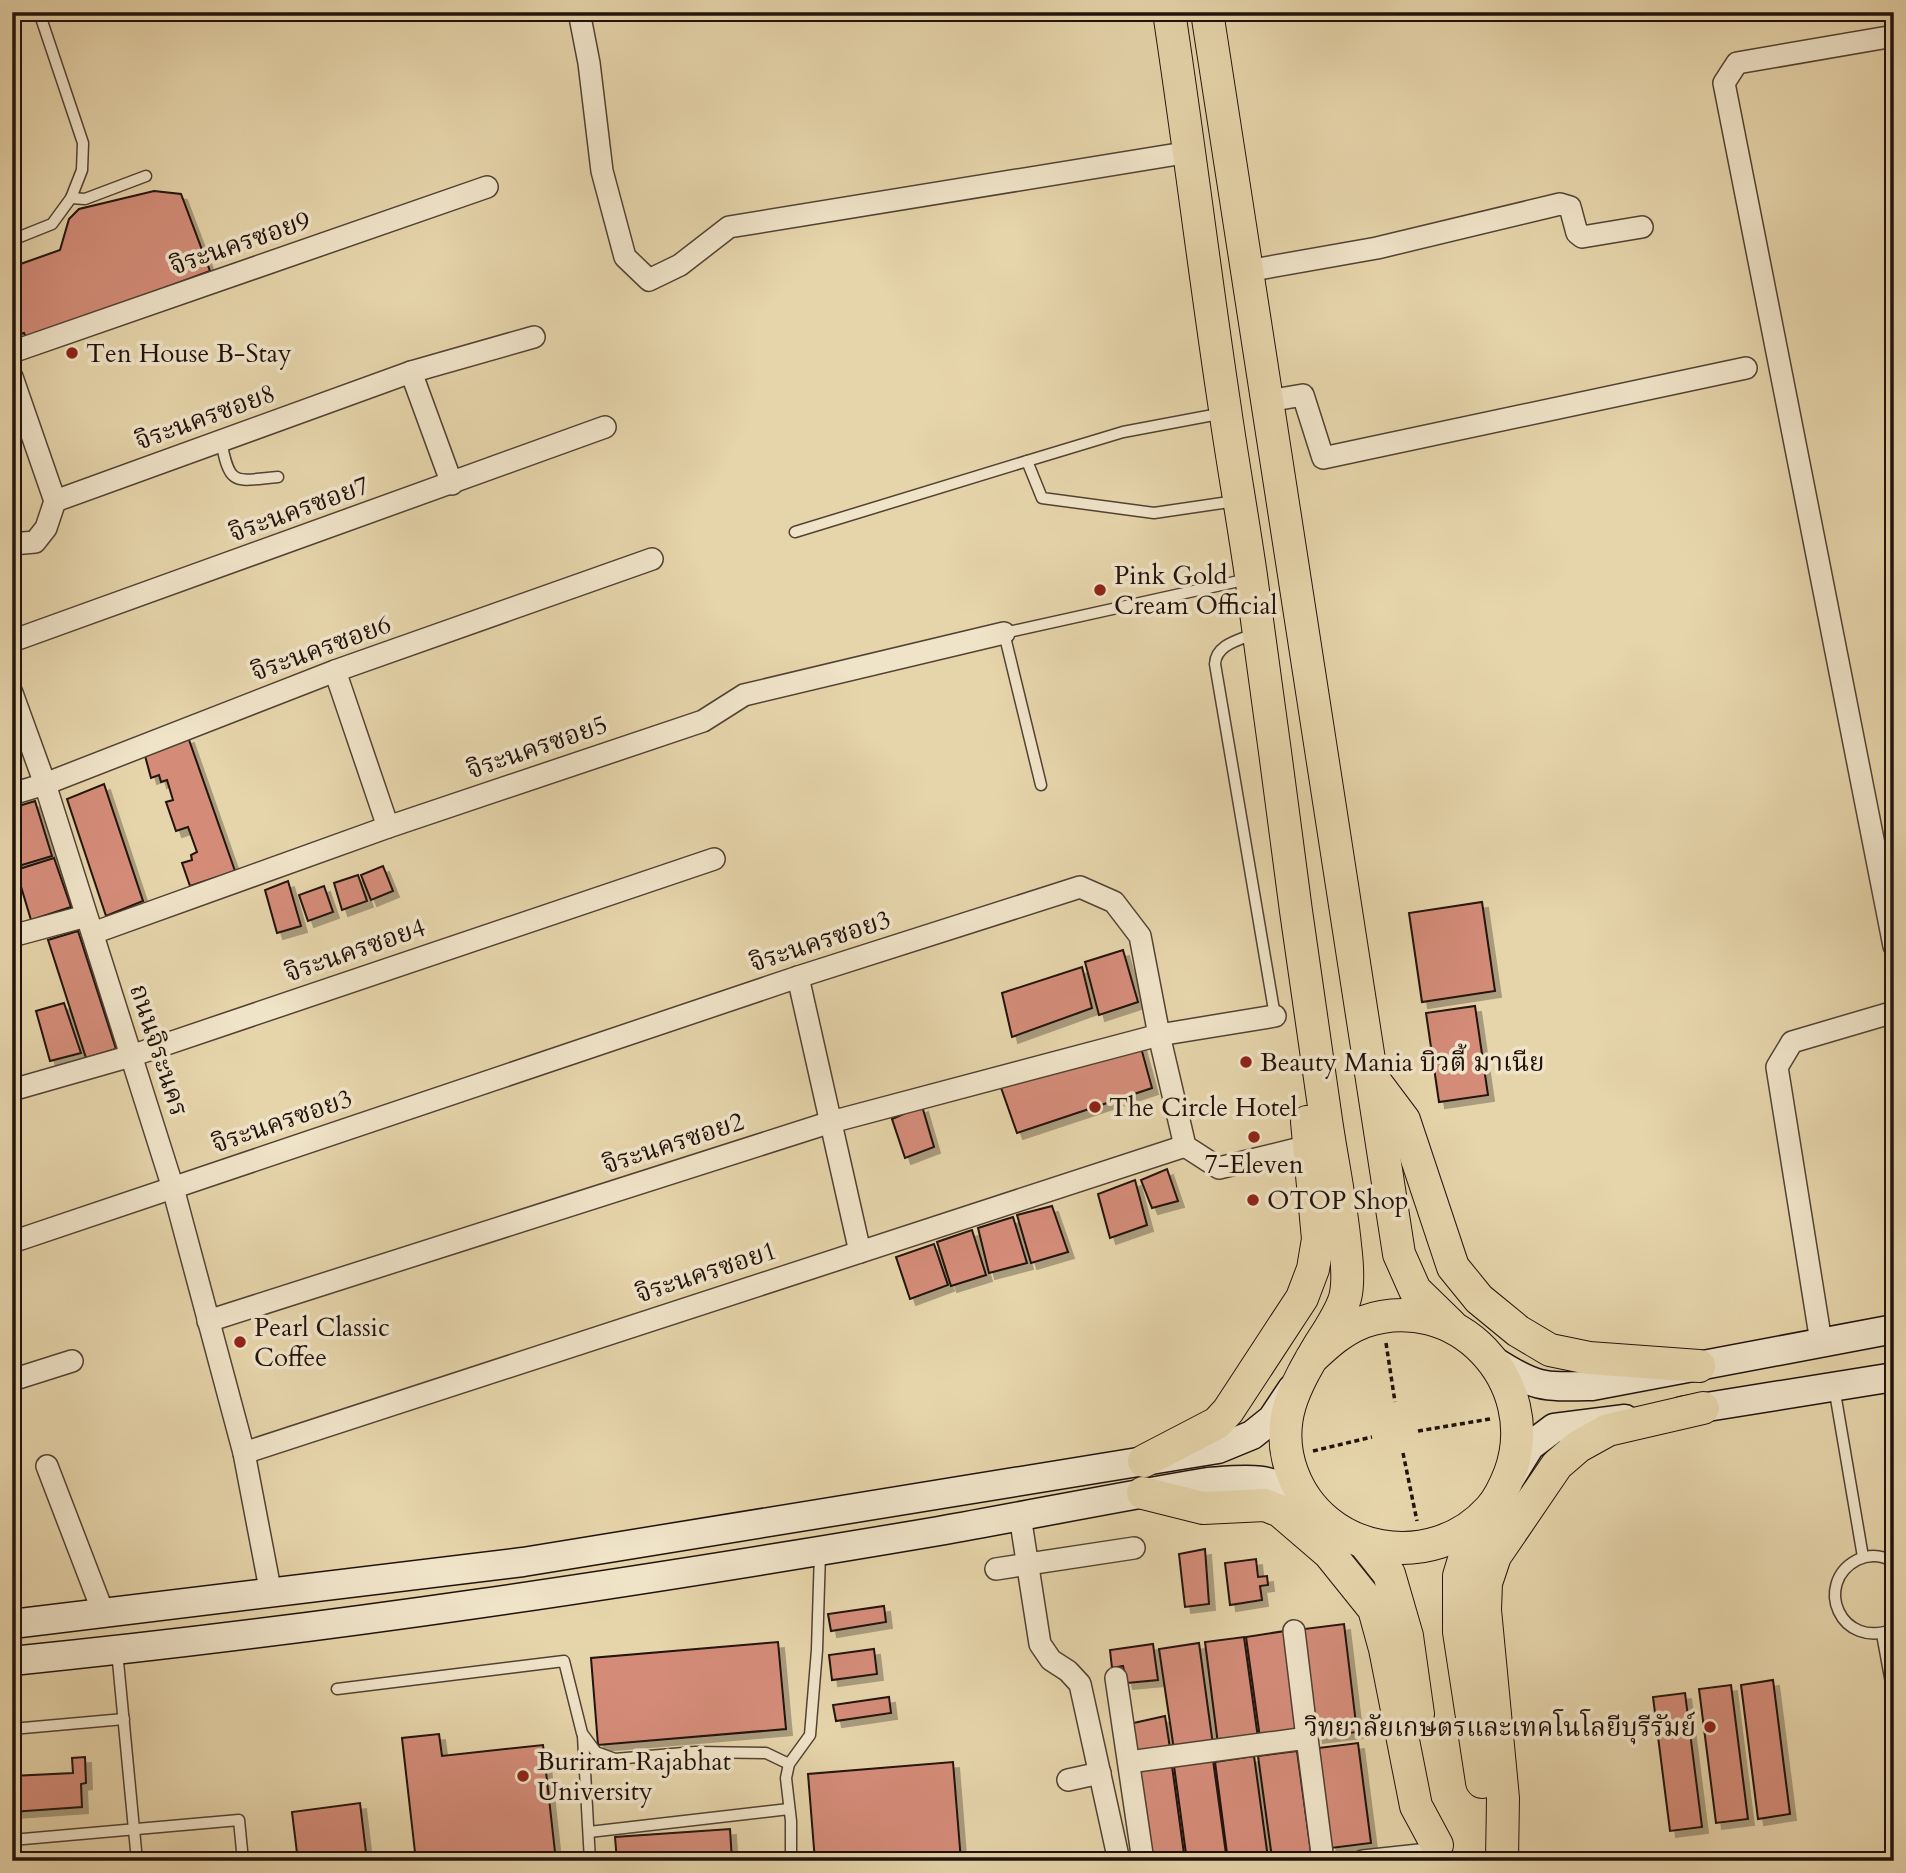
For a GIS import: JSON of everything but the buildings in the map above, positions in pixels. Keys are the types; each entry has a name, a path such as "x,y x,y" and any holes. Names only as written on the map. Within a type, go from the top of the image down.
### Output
{"main road":[{"path":"12,1624 523,1562 1089,1470 1218,1449 1252,1435 1272,1419 1334,1323 1345,1296 1346,1262 1251,578 1168,12"},
{"path":"1207,12 1399,1254 1415,1290 1431,1308 1476,1342 1494,1361 1525,1381 1547,1387 1592,1387 1894,1329"},
{"path":"1144,1461 1217,1423 1223,1417 1302,1298 1313,1269 1318,1239 1305,1106 1313,1034"},
{"path":"1371,1076 1404,1120 1453,1267 1479,1299 1518,1331 1550,1350 1589,1358 1699,1366"},
{"path":"1311,1359 1335,1337 1362,1322 1393,1316 1414,1317 1454,1328"},
{"path":"1295,1385 1287,1413 1285,1442 1291,1470 1303,1496 1331,1526 1366,1545 1400,1550 1434,1546 1464,1531 1497,1498 1516,1457 1518,1423 1510,1390 1494,1361"},
{"path":"1494,1861 1459,1632 1459,1576 1469,1544 1530,1446 1554,1428 1703,1408 1894,1377"},
{"path":"1502,1861 1503,1798 1485,1610 1486,1583 1495,1556 1557,1465 1579,1447 1608,1430 1703,1408"},
{"path":"12,1661 117,1651 513,1598 1020,1516 1208,1482 1253,1479 1280,1484 1303,1496"},
{"path":"1143,1493 1203,1508 1265,1505 1280,1511 1329,1553 1374,1609 1385,1649 1416,1806 1438,1853"},
{"path":"1366,1545 1389,1574 1407,1636 1438,1853"}],"street":[{"path":"579,12 589,63 602,171 625,257 649,280 680,265 729,227 1190,152"},
{"path":"1894,36 1737,63 1724,83 1894,946"},
{"name":"จิระนครซอย9","path":"12,352 487,187"},
{"path":"1247,271 1377,247 1560,204 1570,207 1577,233 1581,237 1642,227"},
{"name":"จิระนครซอย8","path":"55,501 411,373 534,337"},
{"path":"1268,401 1303,395 1323,458 1746,368"},
{"path":"411,373 452,484"},
{"path":"12,377 55,501 46,528 35,542 12,544"},
{"name":"จิระนครซอย7","path":"12,642 605,427"},
{"name":"จิระนครซอย6","path":"12,794 45,784 335,671 652,559"},
{"name":"จิระนครซอย5","path":"12,936 89,925 388,827 703,721 744,695 1004,633"},
{"path":"335,671 388,827"},
{"name":"ถนนจิระนคร","path":"13,695 45,784 173,1188 244,1453 271,1594"},
{"name":"จิระนครซอย4","path":"12,1090 131,1056 714,859"},
{"name":"จิระนครซอย3","path":"12,1242 798,976 1080,887 1114,902 1140,936 1159,1035 1185,1146"},
{"path":"798,976 860,1252"},
{"path":"1821,1342 1777,1067 1792,1042 1894,1012"},
{"name":"จิระนครซอย2","path":"208,1321 831,1122 1159,1035 1275,1016"},
{"path":"1185,1146 1219,1168 1309,1146"},
{"name":"จิระนครซอย1","path":"244,1453 1185,1146"},
{"path":"12,1380 72,1361"},
{"path":"47,1466 103,1612"},
{"path":"1020,1516 1040,1644 1051,1660 1068,1671 1080,1684 1119,1861"},
{"path":"996,1569 1134,1548"},
{"path":"1294,1631 1323,1861"},
{"path":"1116,1678 1143,1861"},
{"path":"1129,1762 1307,1738"},
{"path":"1068,1780 1100,1773"},
{"path":"1363,1861 1438,1853"}],"lane":[{"path":"12,240 52,224 71,198 82,170 83,143 39,12"},
{"path":"71,198 85,199 146,176"},
{"path":"795,532 1123,432 1225,413"},
{"path":"221,441 226,468 231,475 244,480 278,477"},
{"path":"1027,461 1042,498 1154,513 1239,500"},
{"path":"1041,785 1004,633 1251,578"},
{"path":"1258,632 1222,648 1216,654 1215,664 1275,1016"},
{"path":"1834,1387 1863,1557"},
{"path":"791,1861 786,1778 789,1764 810,1735 817,1650 820,1549"},
{"path":"1894,1562 1876,1556 1863,1557 1852,1563 1837,1584 1835,1600 1846,1623 1857,1631 1871,1635 1894,1629"},
{"path":"1882,1634 1894,1699"},
{"path":"117,1651 137,1861"},
{"path":"337,1689 564,1661 582,1733 590,1861"},
{"path":"12,1729 124,1719"},
{"path":"582,1733 596,1752 615,1759 695,1752 748,1752 766,1753 789,1764"},
{"path":"589,1832 789,1809"},
{"path":"12,1840 239,1820 243,1861"}],"path":[{"path":"1386,1343 1395,1402"},
{"path":"1377,1346 1395,1343"},
{"path":"1487,1409 1490,1430"},
{"path":"1418,1431 1490,1419"},
{"path":"1313,1441 1313,1451 1371,1437"},
{"path":"1404,1453 1417,1521 1428,1518"}],"place":[{"name":"Ten House B-Stay","path":"72,353"},
{"name":"Pink Gold Cream Official","path":"1100,590"},
{"name":"Beauty Mania บิวตี้ มาเนีย","path":"1246,1062"},
{"name":"The Circle Hotel","path":"1095,1107"},
{"name":"7-Eleven","path":"1254,1137"},
{"name":"OTOP Shop","path":"1253,1200"},
{"name":"Pearl Classic Coffee","path":"240,1342"},
{"name":"วิทยาลัยเกษตรและเทคโนโลยีบุรีรัมย์","path":"1710,1727"},
{"name":"Buriram Rajabhat University","path":"523,1776"}]}
